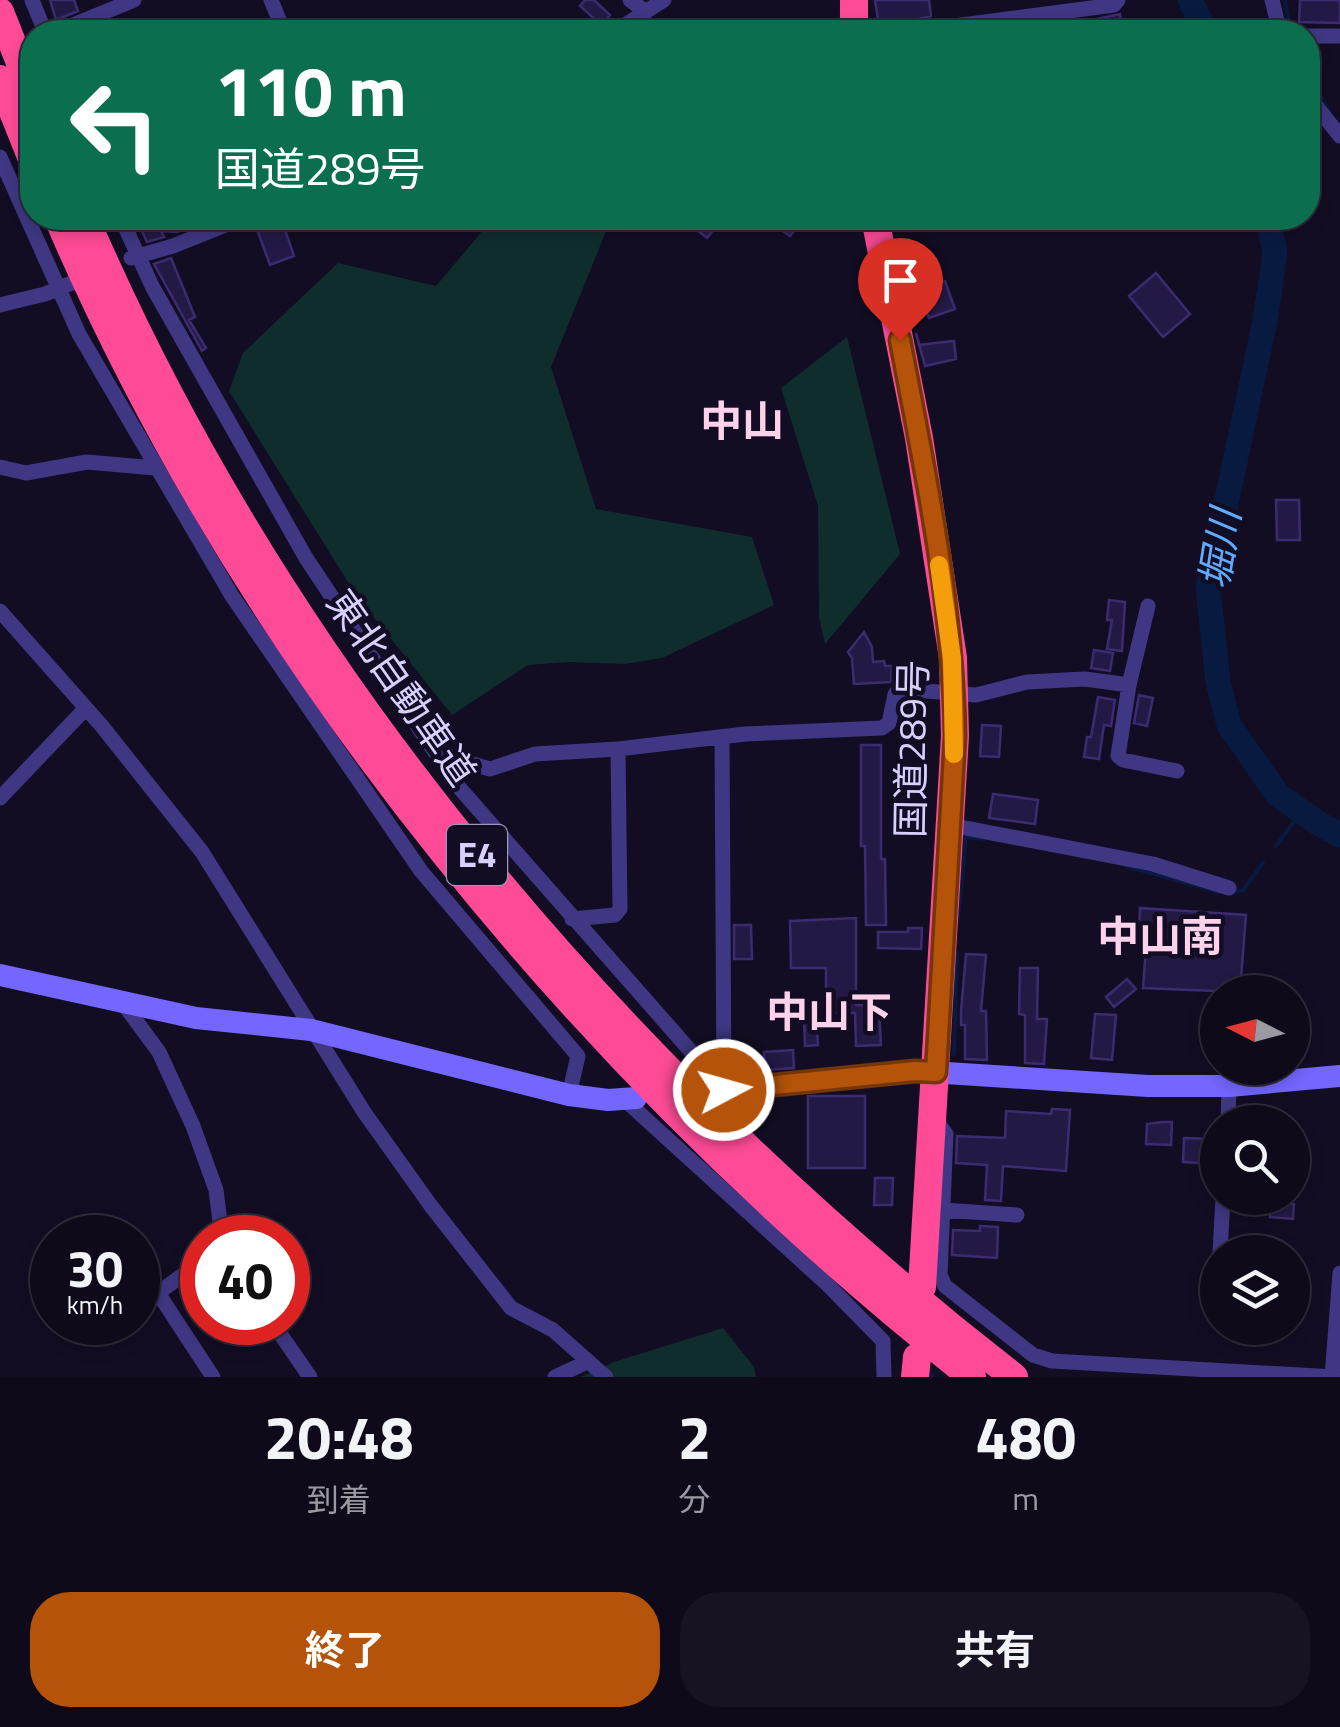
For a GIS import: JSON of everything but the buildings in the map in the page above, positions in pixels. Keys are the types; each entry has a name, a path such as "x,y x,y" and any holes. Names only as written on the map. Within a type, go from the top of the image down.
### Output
{"highway":[{"path":"0,12 20,63"},
{"path":"0,79 20,129"},
{"name":"東北自動車道","path":"64,230 163,432 234,555 299,658 446,854 630,1066 704,1141 792,1224 972,1377"},
{"name":"東北自動車道","path":"92,230 184,416 254,539 319,642 462,837 644,1048 886,1272 1014,1377"},
{"name":"国道289号","path":"877,230 925,475 954,695 950,825 922,1287"}],"street":[{"path":"85,20 134,0"},
{"path":"630,0 646,12"},
{"path":"633,20 664,0"},
{"path":"1000,20 1114,5 1118,0"},
{"path":"1320,111 1340,136"},
{"path":"0,158 20,213"},
{"path":"28,230 78,334 232,596 421,870 578,1056 569,1095"},
{"path":"125,230 135,257 306,558 446,769 489,825 721,1090"},
{"path":"135,257 213,230"},
{"path":"0,306 74,282"},
{"path":"0,467 26,472 87,462 156,468"},
{"path":"1148,606 1129,684 1118,756 1177,770"},
{"path":"0,611 86,708 202,852 311,1030 431,1206 511,1308 553,1330 606,1377"},
{"path":"446,769 466,762 490,769 535,754 745,734 882,728 889,723 895,694 900,690 976,695 1027,682 1086,678 1129,684"},
{"path":"0,798 86,708"},
{"path":"721,1090 722,738"},
{"path":"572,919 614,915 620,909 618,749"},
{"path":"950,825 1153,864 1230,888"},
{"path":"0,975 196,1018 311,1030 569,1095 631,1100 883,1341 884,1377"},
{"path":"122,1002 159,1052 193,1126 216,1190 219,1215"},
{"path":"721,1090 915,1071 1148,1086 1229,1086 1340,1076"},
{"path":"1228,1105 1229,1086"},
{"path":"934,1118 946,1134 940,1274 945,1286 1033,1356 1052,1361 1333,1377 1340,1273"},
{"path":"943,1210 1017,1215"},
{"path":"180,1276 158,1293 180,1327"},
{"path":"191,1345 212,1377"},
{"path":"288,1345 310,1377"},
{"path":"555,1377 586,1362"}],"green space":[{"path":"483,230 607,230 551,367 596,509 752,537 774,605 662,658 625,664 528,665 452,715 356,595 229,391 243,353 338,263 436,286"},
{"path":"847,337 900,554 825,644 819,617 818,506 781,388"},
{"path":"723,1328 754,1367 756,1377 581,1377 614,1362"}],"waterway":[{"name":"堀川","path":"1190,0 1200,20"},
{"path":"1285,0 1289,20"},
{"path":"1320,96 1329,111"},
{"name":"堀川","path":"1270,230 1275,253 1265,321 1208,588 1218,682 1229,725 1278,795 1340,835"},
{"path":"1276,846 1301,812"},
{"path":"958,918 966,837 984,839"},
{"path":"1232,892 1243,890 1263,863"},
{"path":"1126,866 1218,892"},
{"path":"954,1054 957,953"}],"slow traffic":[{"path":"939,565 952,658 954,754"}],"district":[{"name":"中山","path":"742,421"},
{"name":"中山南","path":"1160,936"},
{"name":"中山下","path":"829,1012"}],"route":[{"path":"724,1090 936,1072 954,695 937,549 900,340"}]}
